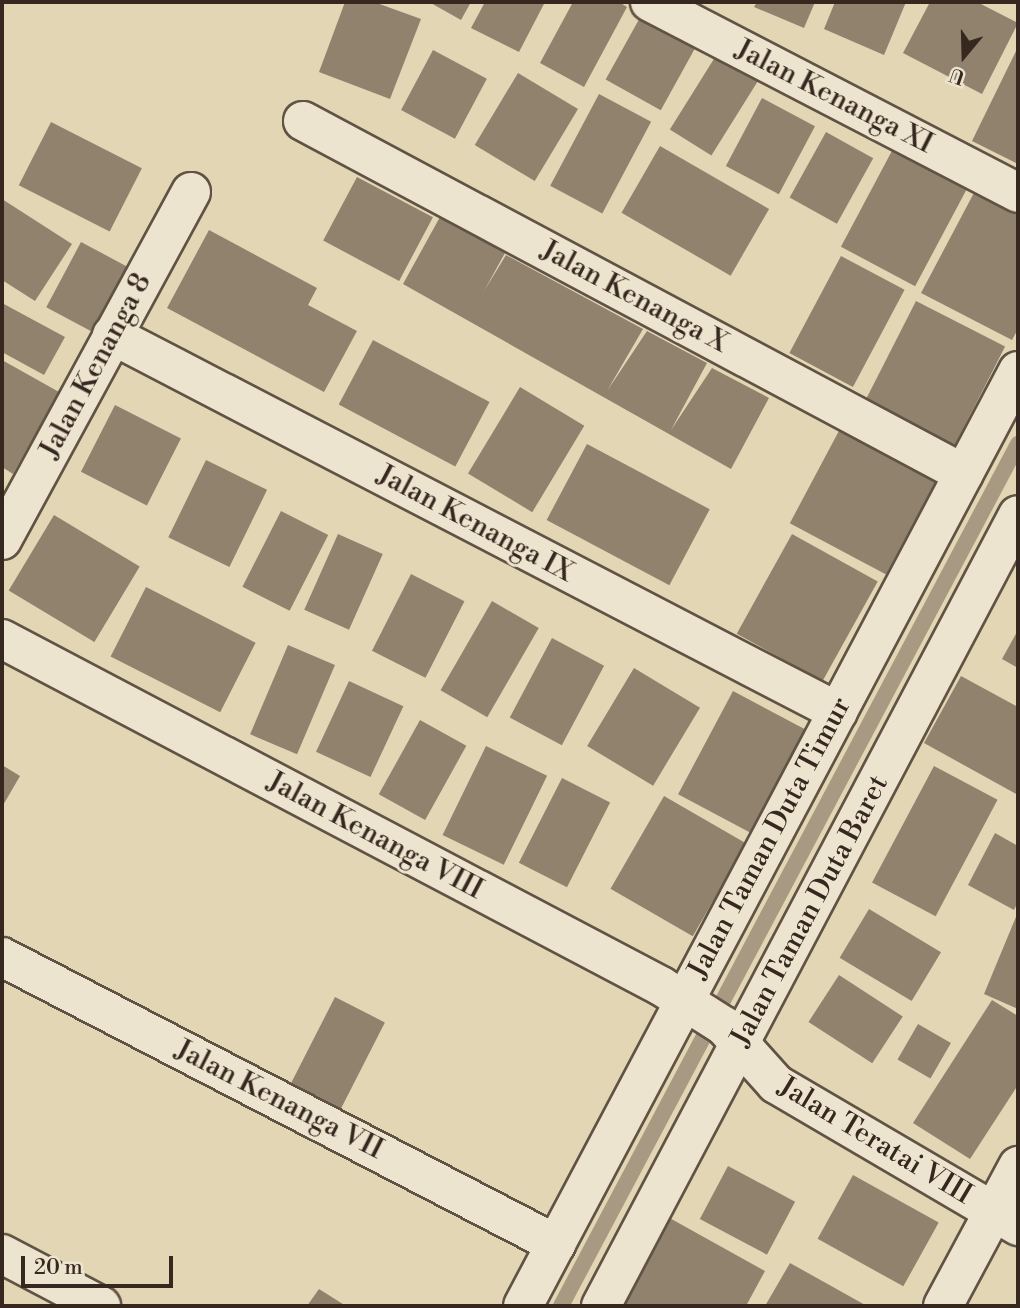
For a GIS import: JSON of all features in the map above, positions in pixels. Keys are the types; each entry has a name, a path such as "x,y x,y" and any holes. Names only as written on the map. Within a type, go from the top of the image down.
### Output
{"street":[{"name":"Jalan Kenanga XI","path":"650,2 1018,193"},
{"name":"Jalan Kenanga X","path":"303,121 964,474"},
{"name":"Jalan Kenanga 8","path":"2,540 191,192"},
{"name":"Jalan Kenanga IX","path":"112,335 838,712"},
{"name":"Jalan Taman Duta Timur","path":"523,1306 556,1244 710,1020 838,712 1018,371"},
{"name":"Jalan Taman Duta Baret","path":"601,1306 710,1020 1018,515"},
{"name":"Jalan Kenanga VIII","path":"2,639 710,1020"},
{"name":"Jalan Kenanga VII","path":"2,957 556,1244"},
{"name":"Jalan Teratai VIII","path":"710,1020 776,1084 1006,1219"},
{"path":"943,1306 1006,1219 1018,1166"},
{"path":"2,1254 101,1306"}],"building":[{"path":"345,2 374,2 421,19 390,99 319,72"},
{"path":"429,2 471,2 461,20"},
{"path":"485,2 545,2 519,52 471,28"},
{"path":"573,2 619,2 627,7 584,87 540,63"},
{"path":"757,2 815,2 804,28 754,7"},
{"path":"835,2 906,2 884,55 824,29"},
{"path":"930,2 977,2 1018,23 982,94 903,53"},
{"path":"642,14 697,45 661,110 606,80"},
{"path":"1018,47 1018,164 972,141"},
{"path":"433,50 487,79 455,139 401,110"},
{"path":"717,54 759,80 711,155 670,129"},
{"path":"518,73 578,109 535,181 475,145"},
{"path":"599,94 651,122 602,214 550,186"},
{"path":"762,98 815,126 779,194 726,166"},
{"path":"51,122 142,168 110,232 19,185"},
{"path":"826,132 873,158 837,224 790,198"},
{"path":"660,146 769,209 731,276 622,213"},
{"path":"894,147 968,186 915,286 841,247"},
{"path":"357,177 433,217 399,281 323,241"},
{"path":"976,189 1018,211 1018,329 1012,340 921,293"},
{"path":"2,199 72,244 35,301 2,280"},
{"path":"440,217 505,253 484,291 506,255 643,329 607,391 647,331 707,363 671,430 712,368 769,398 731,469 403,284"},
{"path":"209,230 317,288 308,305 357,331 324,392 167,308"},
{"path":"81,242 128,267 93,332 46,307"},
{"path":"841,256 905,290 853,387 789,353"},
{"path":"916,301 1005,346 955,445 866,400"},
{"path":"2,303 65,337 44,375 2,352"},
{"path":"373,340 490,402 455,466 339,404"},
{"path":"2,360 59,392 13,474 2,467"},
{"path":"520,387 584,426 532,512 468,474"},
{"path":"115,405 181,439 147,505 81,472"},
{"path":"841,427 937,478 886,574 790,523"},
{"path":"587,444 710,509 669,585 547,520"},
{"path":"206,460 267,490 229,567 168,537"},
{"path":"281,511 328,535 290,611 242,587"},
{"path":"54,515 140,567 94,642 9,590"},
{"path":"338,534 383,554 349,630 304,610"},
{"path":"792,534 878,582 822,681 737,634"},
{"path":"411,574 464,601 425,678 372,651"},
{"path":"146,587 256,643 220,712 111,656"},
{"path":"492,601 539,628 487,717 440,690"},
{"path":"1018,630 1018,668 1002,659"},
{"path":"552,638 604,666 562,745 510,717"},
{"path":"288,645 335,665 297,754 250,734"},
{"path":"634,668 700,708 653,786 587,746"},
{"path":"961,676 1018,707 1018,795 924,743"},
{"path":"349,681 403,706 370,777 316,752"},
{"path":"733,691 805,729 750,833 678,794"},
{"path":"420,720 466,746 425,820 379,794"},
{"path":"486,746 547,776 504,865 443,835"},
{"path":"2,765 20,776 2,807"},
{"path":"934,766 998,800 936,916 872,883"},
{"path":"562,778 610,803 567,887 519,863"},
{"path":"664,796 746,844 693,936 610,889"},
{"path":"995,833 1018,846 1018,902 1014,910 968,885"},
{"path":"869,909 941,952 912,1001 840,958"},
{"path":"1018,912 1018,1009 984,994"},
{"path":"839,975 903,1016 872,1063 809,1022"},
{"path":"335,997 385,1022 339,1112 290,1086"},
{"path":"992,1000 1018,1016 1018,1085 970,1159 913,1123"},
{"path":"918,1024 951,1043 930,1079 898,1060"},
{"path":"728,1166 795,1202 767,1255 700,1219"},
{"path":"853,1175 939,1223 903,1286 818,1239"},
{"path":"666,1216 765,1271 746,1306 615,1306"},
{"path":"790,1263 867,1306 765,1306"},
{"path":"319,1289 346,1306 307,1306"}],"waterway":[{"path":"561,1306 1018,444"}]}
